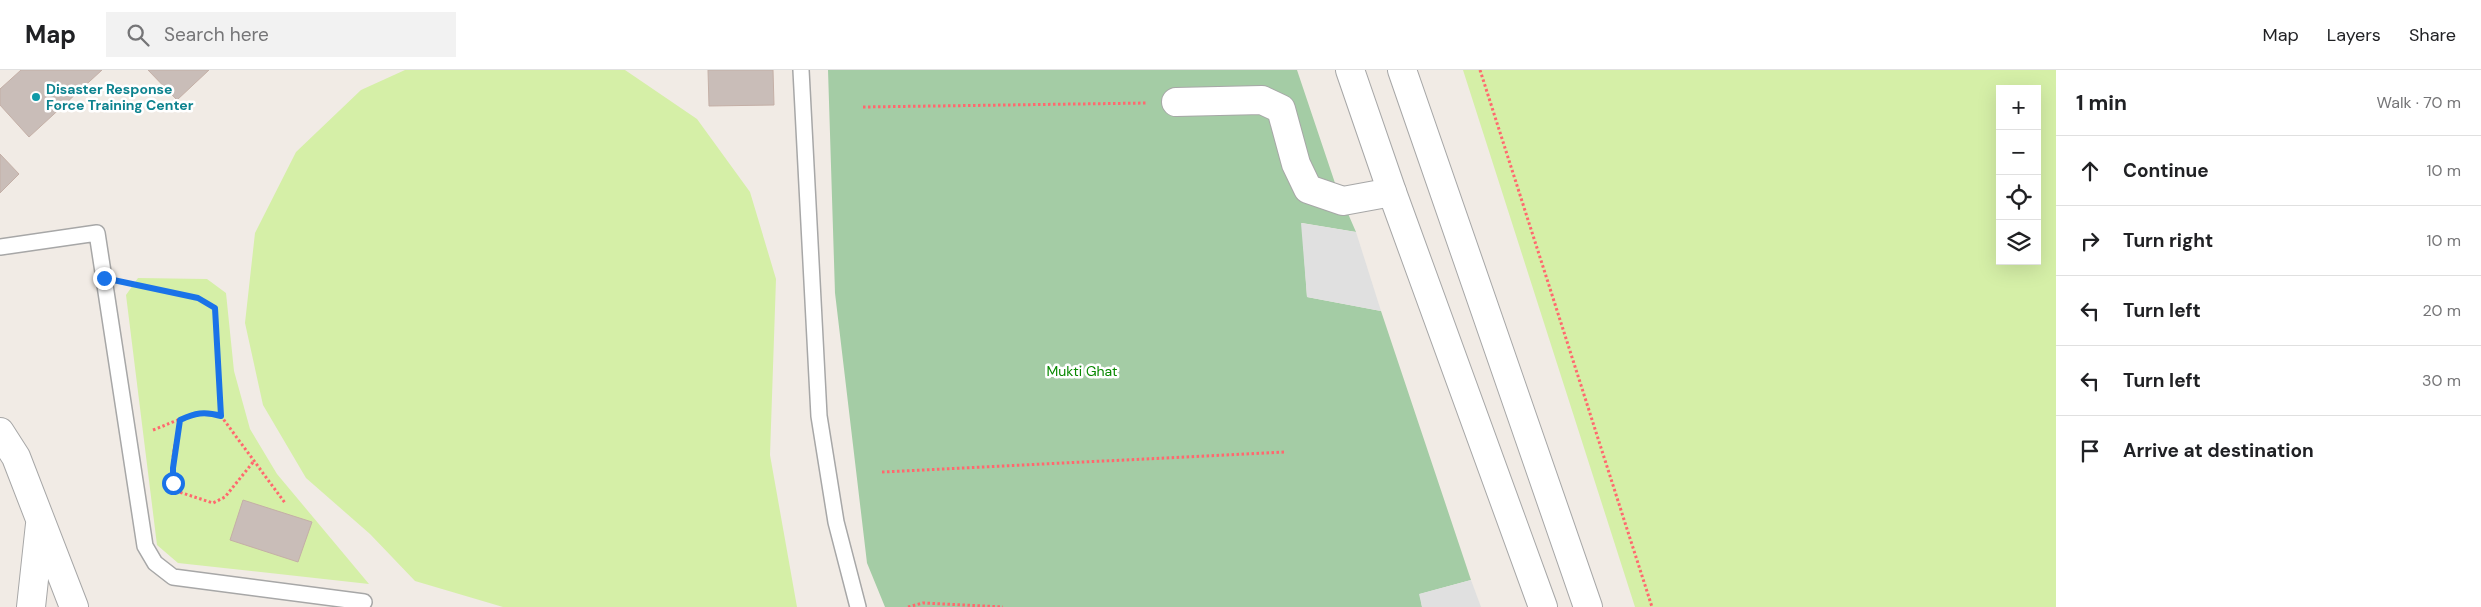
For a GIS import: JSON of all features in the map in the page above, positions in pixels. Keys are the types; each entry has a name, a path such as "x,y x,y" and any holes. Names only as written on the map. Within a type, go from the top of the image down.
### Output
{"street":[{"path":"1350,70 1392,192 1544,607"},
{"path":"1402,70 1568,544 1588,607"},
{"path":"1176,102 1262,100 1281,109 1296,164 1308,190 1343,202 1392,192"},
{"path":"0,432 16,457 74,607"},
{"path":"31,607 41,518"}],"lane":[{"path":"801,70 819,416 836,522 858,607"},
{"path":"0,247 97,233 145,546 155,563 173,577 364,602"}],"path":[{"path":"1480,70 1652,607"},
{"path":"863,107 1176,102"},
{"path":"104,278 198,298 215,308 221,416 285,503"},
{"path":"154,430 196,413 207,412 221,416"},
{"path":"180,420 173,468 173,483 179,492 213,503 225,497 254,461"},
{"path":"882,472 1286,452"},
{"path":"908,607 923,603 1003,607"}],"green space":[{"path":"405,70 625,70 697,119 750,192 776,279 770,455 797,607 503,607 415,581 370,534 306,478 263,405 245,323 255,233 296,152 361,90"},
{"name":"Mukti Ghat","path":"828,70 1297,70 1336,186 1356,232 1302,223 1307,297 1381,311 1471,580 1420,594 1422,607 885,607 867,563 835,293"},
{"path":"1463,70 2056,70 2056,607 1635,607"},
{"path":"138,278 207,279 226,293 234,371 250,429 277,474 369,584 178,563 157,545 126,295"}],"shaded area":[{"path":"1301,223 1356,232 1381,311 1307,297"},
{"path":"1471,580 1481,607 1422,607 1419,594"}],"building":[{"name":"Disaster Response Force Training Center","path":"21,70 102,70 29,137 0,105 0,89"},
{"path":"148,70 209,70 177,100"},
{"path":"708,70 773,70 774,105 709,106"},
{"path":"0,154 19,174 0,193"},
{"path":"243,500 312,522 298,562 230,540"}],"place":[{"name":"Disaster Response Force Training Center","path":"36,97"}],"route":[{"path":"104,278 198,298 215,308 221,416 207,412 196,413 180,420 173,468 173,483"}]}
